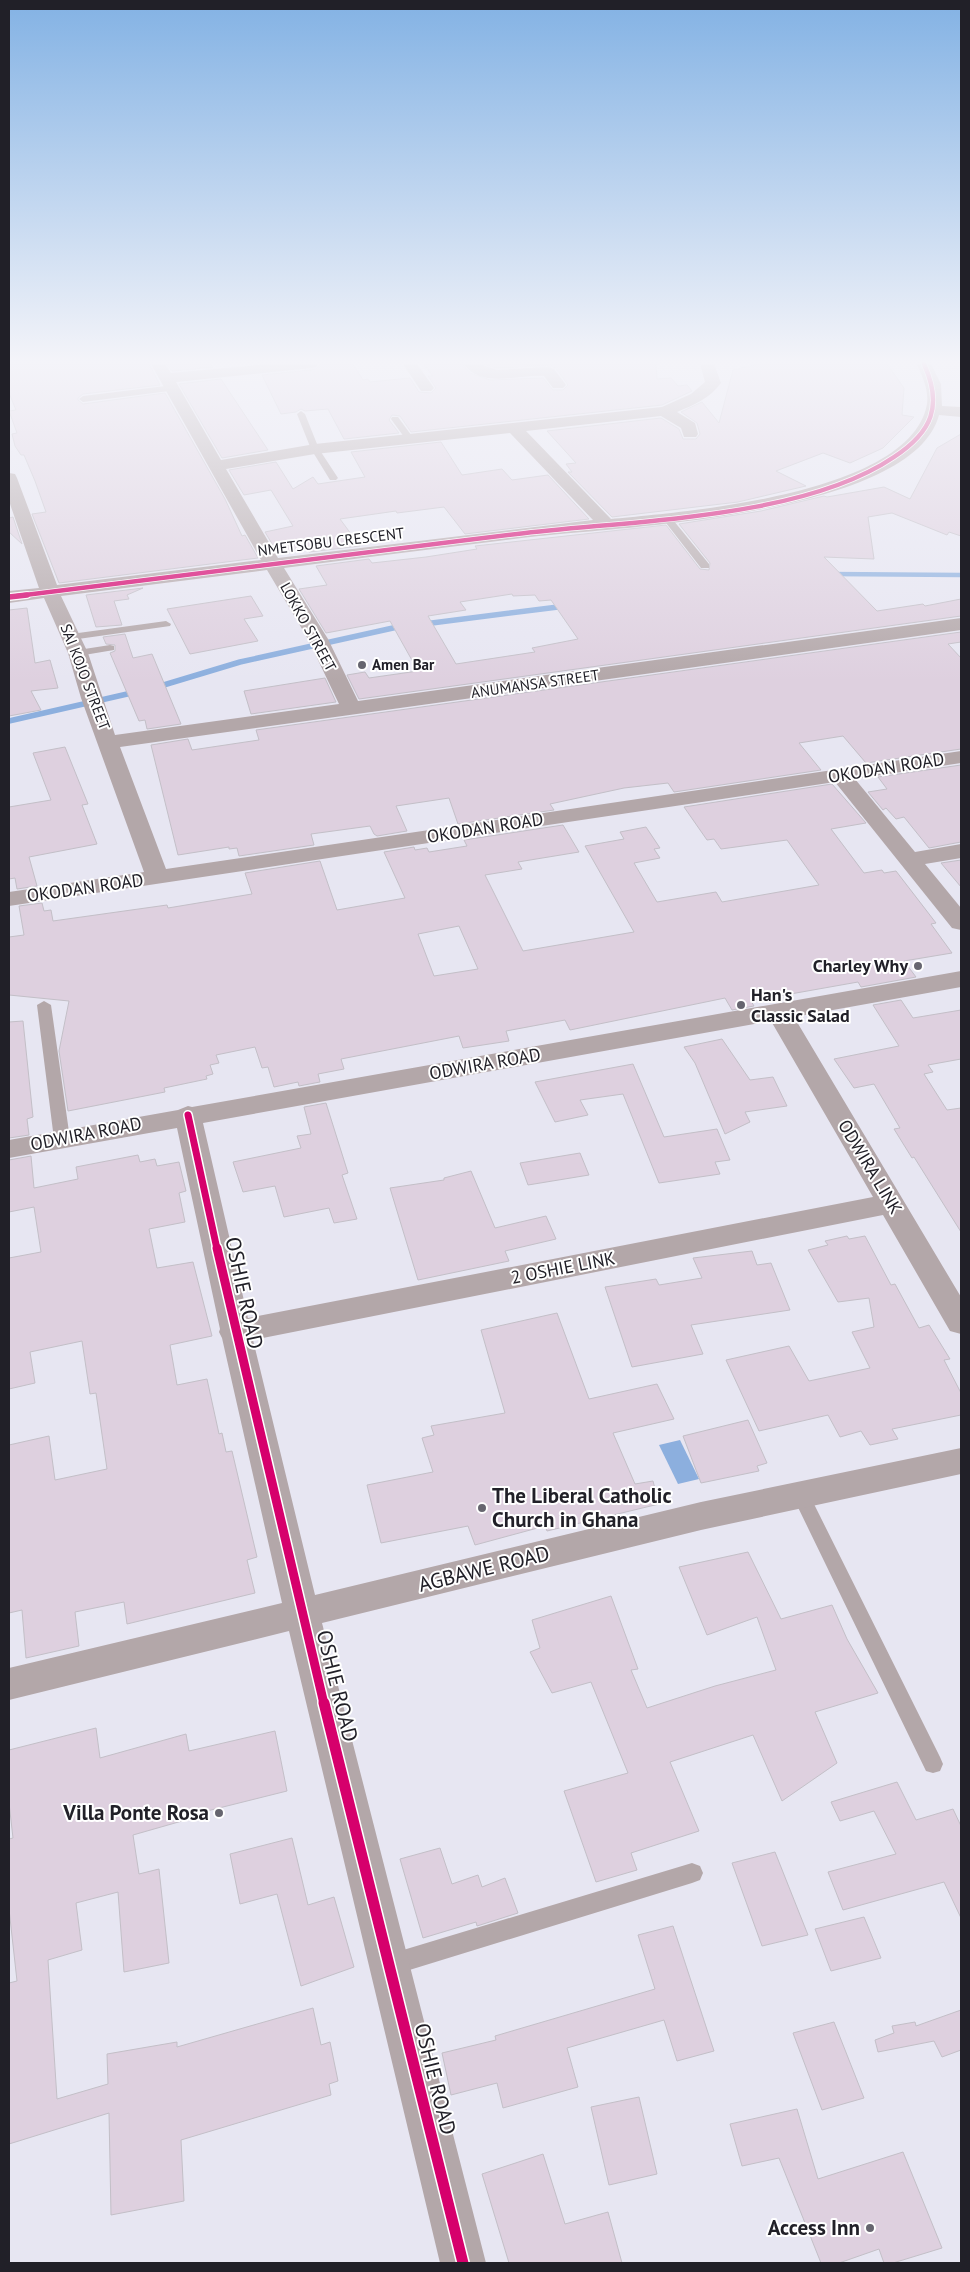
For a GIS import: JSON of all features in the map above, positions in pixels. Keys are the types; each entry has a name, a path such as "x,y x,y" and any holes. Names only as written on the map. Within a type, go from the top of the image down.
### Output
{"street":[{"name":"LOKKO STREET","path":"221,470 321,647 352,709"},
{"path":"554,470 605,523"},
{"name":"NMETSOBU CRESCENT","path":"9,597 272,563 740,508 796,497 872,470"},
{"name":"SAI KOJO STREET","path":"9,478 50,592 75,645 95,706 158,878"},
{"name":"ANUMANSA STREET","path":"109,742 961,624"},
{"name":"OKODAN ROAD","path":"9,899 961,756"},
{"path":"840,775 961,923"},
{"path":"909,860 961,851"},
{"name":"ODWIRA ROAD","path":"9,1149 188,1115 961,979"},
{"name":"ODWIRA LINK","path":"778,1012 892,1203 961,1324"},
{"name":"OSHIE ROAD","path":"188,1115 234,1332 300,1614 463,2263"},
{"name":"2 OSHIE LINK","path":"234,1332 892,1203"},
{"name":"AGBAWE ROAD","path":"9,1684 701,1516 961,1461"}],"lane":[{"path":"328,470 333,478"},
{"path":"666,517 705,566"},
{"path":"75,645 166,624"},
{"path":"75,645 110,648"},
{"path":"44,1005 62,1139"},
{"path":"801,1495 933,1764"},
{"path":"388,1965 692,1873"}],"water":[{"path":"680,1440 699,1479 678,1484 659,1445"}],"building":[{"path":"30,470 209,470 225,499 242,536 245,535 258,558 59,583 32,514 46,512"},
{"path":"229,470 281,470 293,489 313,477 318,484 365,477 361,470 459,470 462,475 503,470 512,480 548,475 589,519 465,534 444,507 397,513 396,511 340,519 360,546 309,552 306,546 278,554 265,532 293,526 271,490 244,495"},
{"path":"571,470 779,470 776,471 806,486 738,502 612,517 568,472 572,472"},
{"path":"925,470 961,470 961,536 949,532 947,535 892,513 868,517 874,559 824,557 877,611 923,604 925,606 961,599 961,616 359,699 347,675 365,672 369,678 418,671 390,621 326,633 299,589 327,585 316,566 369,559 372,563 426,557 477,549 475,546 666,525 700,569 709,570 710,563 679,524 761,511 824,496 884,487 910,499","holes":["512,594 513,596 535,595 539,601 551,600 578,639 532,648 535,652 456,664 428,616 466,610 460,602"]},
{"path":"13,517 22,544 9,532 9,518"},
{"path":"143,588 127,595 129,599 114,601 122,625 96,627 86,595"},
{"path":"251,596 263,616 244,619 258,641 190,654 167,609"},
{"path":"27,608 35,663 50,660 58,688 31,691 41,710 9,716 9,610"},
{"path":"961,632 961,642 948,644 961,658 961,749 866,763 843,736 799,743 821,770 674,792 668,783 624,788 550,804 554,810 458,824 449,798 396,806 407,831 377,836 370,826 311,834 314,845 239,856 237,848 229,849 229,847 178,855 151,745 188,739 192,750 259,740 256,730"},
{"path":"125,634 133,658 152,654 181,724 147,729 145,720 139,721 110,653 115,651 115,645 106,644 103,637"},
{"path":"325,678 336,702 251,714 244,691"},
{"path":"65,747 88,804 82,805 97,844 29,857 37,886 17,889 15,878 9,879 9,807 51,800 33,753"},
{"path":"961,765 961,842 929,848 904,817 896,819 886,808 883,810 868,792 887,789 878,777"},
{"path":"832,784 866,823 831,829 864,873 882,870 884,873 896,871 936,923 931,924 952,953 904,961 916,977 861,987 858,982 751,1001 754,1006 732,1010 725,998 570,1030 565,1020 506,1031 509,1041 463,1048 459,1036 341,1059 344,1069 318,1074 320,1082 299,1086 298,1082 274,1087 268,1067 262,1068 255,1047 216,1055 219,1063 210,1065 213,1074 206,1076 207,1079 164,1088 165,1092 68,1111 59,1051 69,1001 9,995 9,937 24,935 19,906 42,903 44,911 51,910 53,921 167,905 168,908 252,894 245,873 320,861 337,910 405,898 384,852 414,847 415,850 427,848 429,852 467,846 464,840 563,825 579,852 518,862 522,869 485,875 523,951 634,932 585,846 624,839 620,832 646,827 660,848 654,849 660,858 634,863 657,902 716,892 722,902 819,885 787,840 721,849 714,839 707,840 684,807","holes":["459,926 478,969 434,976 418,934"]},
{"path":"961,860 961,887 941,863"},
{"path":"901,1000 913,1018 961,1010 961,1059 928,1065 933,1072 924,1074 947,1110 961,1108 961,1232 894,1129 900,1128 874,1084 854,1088 834,1059 899,1046 873,1005"},
{"path":"23,1021 33,1117 27,1119 29,1135 9,1138 9,1022"},
{"path":"722,1039 750,1080 773,1077 787,1106 745,1112 750,1122 725,1134 695,1063 684,1047"},
{"path":"633,1064 664,1137 717,1129 730,1160 715,1162 720,1174 659,1183 623,1094 580,1100 588,1115 555,1122 535,1082"},
{"path":"326,1103 348,1173 342,1175 357,1219 334,1223 329,1208 284,1217 275,1186 243,1192 233,1162 301,1148 297,1136 311,1134 304,1107"},
{"path":"580,1153 589,1175 528,1185 520,1163"},
{"path":"138,1155 140,1162 155,1159 157,1166 179,1162 186,1191 179,1193 185,1222 149,1229 157,1268 193,1262 212,1336 170,1345 177,1385 207,1379 219,1434 222,1433 226,1452 232,1451 257,1557 247,1560 255,1593 127,1624 124,1602 75,1612 79,1646 26,1658 22,1610 9,1613 9,1445 49,1436 55,1480 107,1469 96,1393 90,1394 82,1341 30,1352 35,1383 9,1389 9,1258 41,1252 34,1207 9,1212 9,1160 31,1156 34,1188 78,1179 76,1167"},
{"path":"471,1171 495,1228 546,1216 556,1239 505,1251 509,1261 418,1280 390,1188 444,1180 444,1178"},
{"path":"847,1236 849,1239 865,1236 891,1285 895,1284 919,1328 929,1325 950,1359 944,1360 961,1393 961,1415 892,1429 898,1439 870,1445 861,1431 840,1437 828,1415 759,1431 726,1360 789,1346 809,1381 870,1368 852,1332 874,1327 869,1298 838,1302 808,1250 828,1245 825,1241"},
{"path":"752,1251 757,1265 771,1263 790,1310 691,1325 703,1354 632,1367 605,1287 656,1279 659,1285 702,1278 693,1258"},
{"path":"557,1313 589,1399 657,1384 674,1419 613,1433 635,1484 653,1481 659,1504 547,1531 545,1526 475,1545 468,1526 381,1543 367,1485 433,1472 422,1438 434,1435 431,1426 505,1413 481,1330"},
{"path":"748,1420 767,1463 757,1466 759,1471 701,1483 683,1436"},
{"path":"748,1552 781,1619 832,1605 847,1639 878,1693 815,1712 837,1763 782,1801 753,1735 670,1762 699,1831 631,1853 637,1870 596,1882 564,1791 628,1773 591,1682 552,1693 530,1652 540,1648 532,1620 611,1596 638,1669 631,1670 647,1708 715,1686 776,1670 757,1617 707,1635 679,1567"},
{"path":"96,1728 100,1758 186,1734 189,1751 275,1731 287,1791 203,1812 203,1815 133,1835 139,1874 159,1869 169,1963 124,1972 118,1892 76,1903 82,1950 48,1960 57,2099 108,2084 107,2054 177,2042 177,2047 313,2008 321,2045 330,2042 338,2081 329,2084 331,2095 181,2140 184,2201 111,2215 109,2113 9,2144 9,1983 17,1981 9,1909 9,1839 13,1838 9,1803 9,1750"},
{"path":"897,1782 916,1820 953,1809 961,1826 961,1918 944,1882 843,1910 828,1872 896,1854 874,1811 840,1821 831,1802"},
{"path":"292,1838 308,1905 334,1897 354,1967 301,1986 277,1894 240,1904 230,1854"},
{"path":"440,1848 452,1884 478,1875 482,1887 505,1878 518,1913 477,1926 476,1922 423,1938 400,1859"},
{"path":"775,1852 808,1935 762,1946 732,1863"},
{"path":"864,1917 881,1958 831,1971 815,1929"},
{"path":"673,1926 714,2051 677,2061 664,2020 567,2048 578,2087 503,2108 497,2083 451,2095 442,2053 496,2040 495,2036 655,1989 638,1935"},
{"path":"961,2010 961,2050 942,2057 934,2041 878,2052 875,2040 894,2033 892,2026 915,2022 916,2026"},
{"path":"834,2022 864,2098 822,2110 793,2033"},
{"path":"639,2097 657,2174 609,2185 591,2107"},
{"path":"797,2109 818,2179 903,2152 942,2248 893,2263 884,2263 879,2249 839,2263 821,2263 779,2158 742,2166 730,2124"},
{"path":"543,2154 565,2224 608,2212 622,2263 509,2263 482,2174"}],"waterway":[{"path":"831,574 961,575"},
{"path":"424,624 566,606"},
{"path":"157,687 240,662 402,626"},
{"path":"9,721 136,692"}],"cycle path":[{"path":"9,597 340,555 743,508 822,490 872,470"},
{"path":"188,1115 219,1259 286,1547 463,2263"}],"place":[{"name":"Amen Bar","path":"362,665"},
{"name":"Charley Why","path":"918,966"},
{"name":"Han's Classic Salad","path":"741,1005"},
{"name":"The Liberal Catholic Church in Ghana","path":"482,1508"},
{"name":"Villa Ponte Rosa","path":"219,1813"},
{"name":"Access Inn","path":"870,2228"}]}
